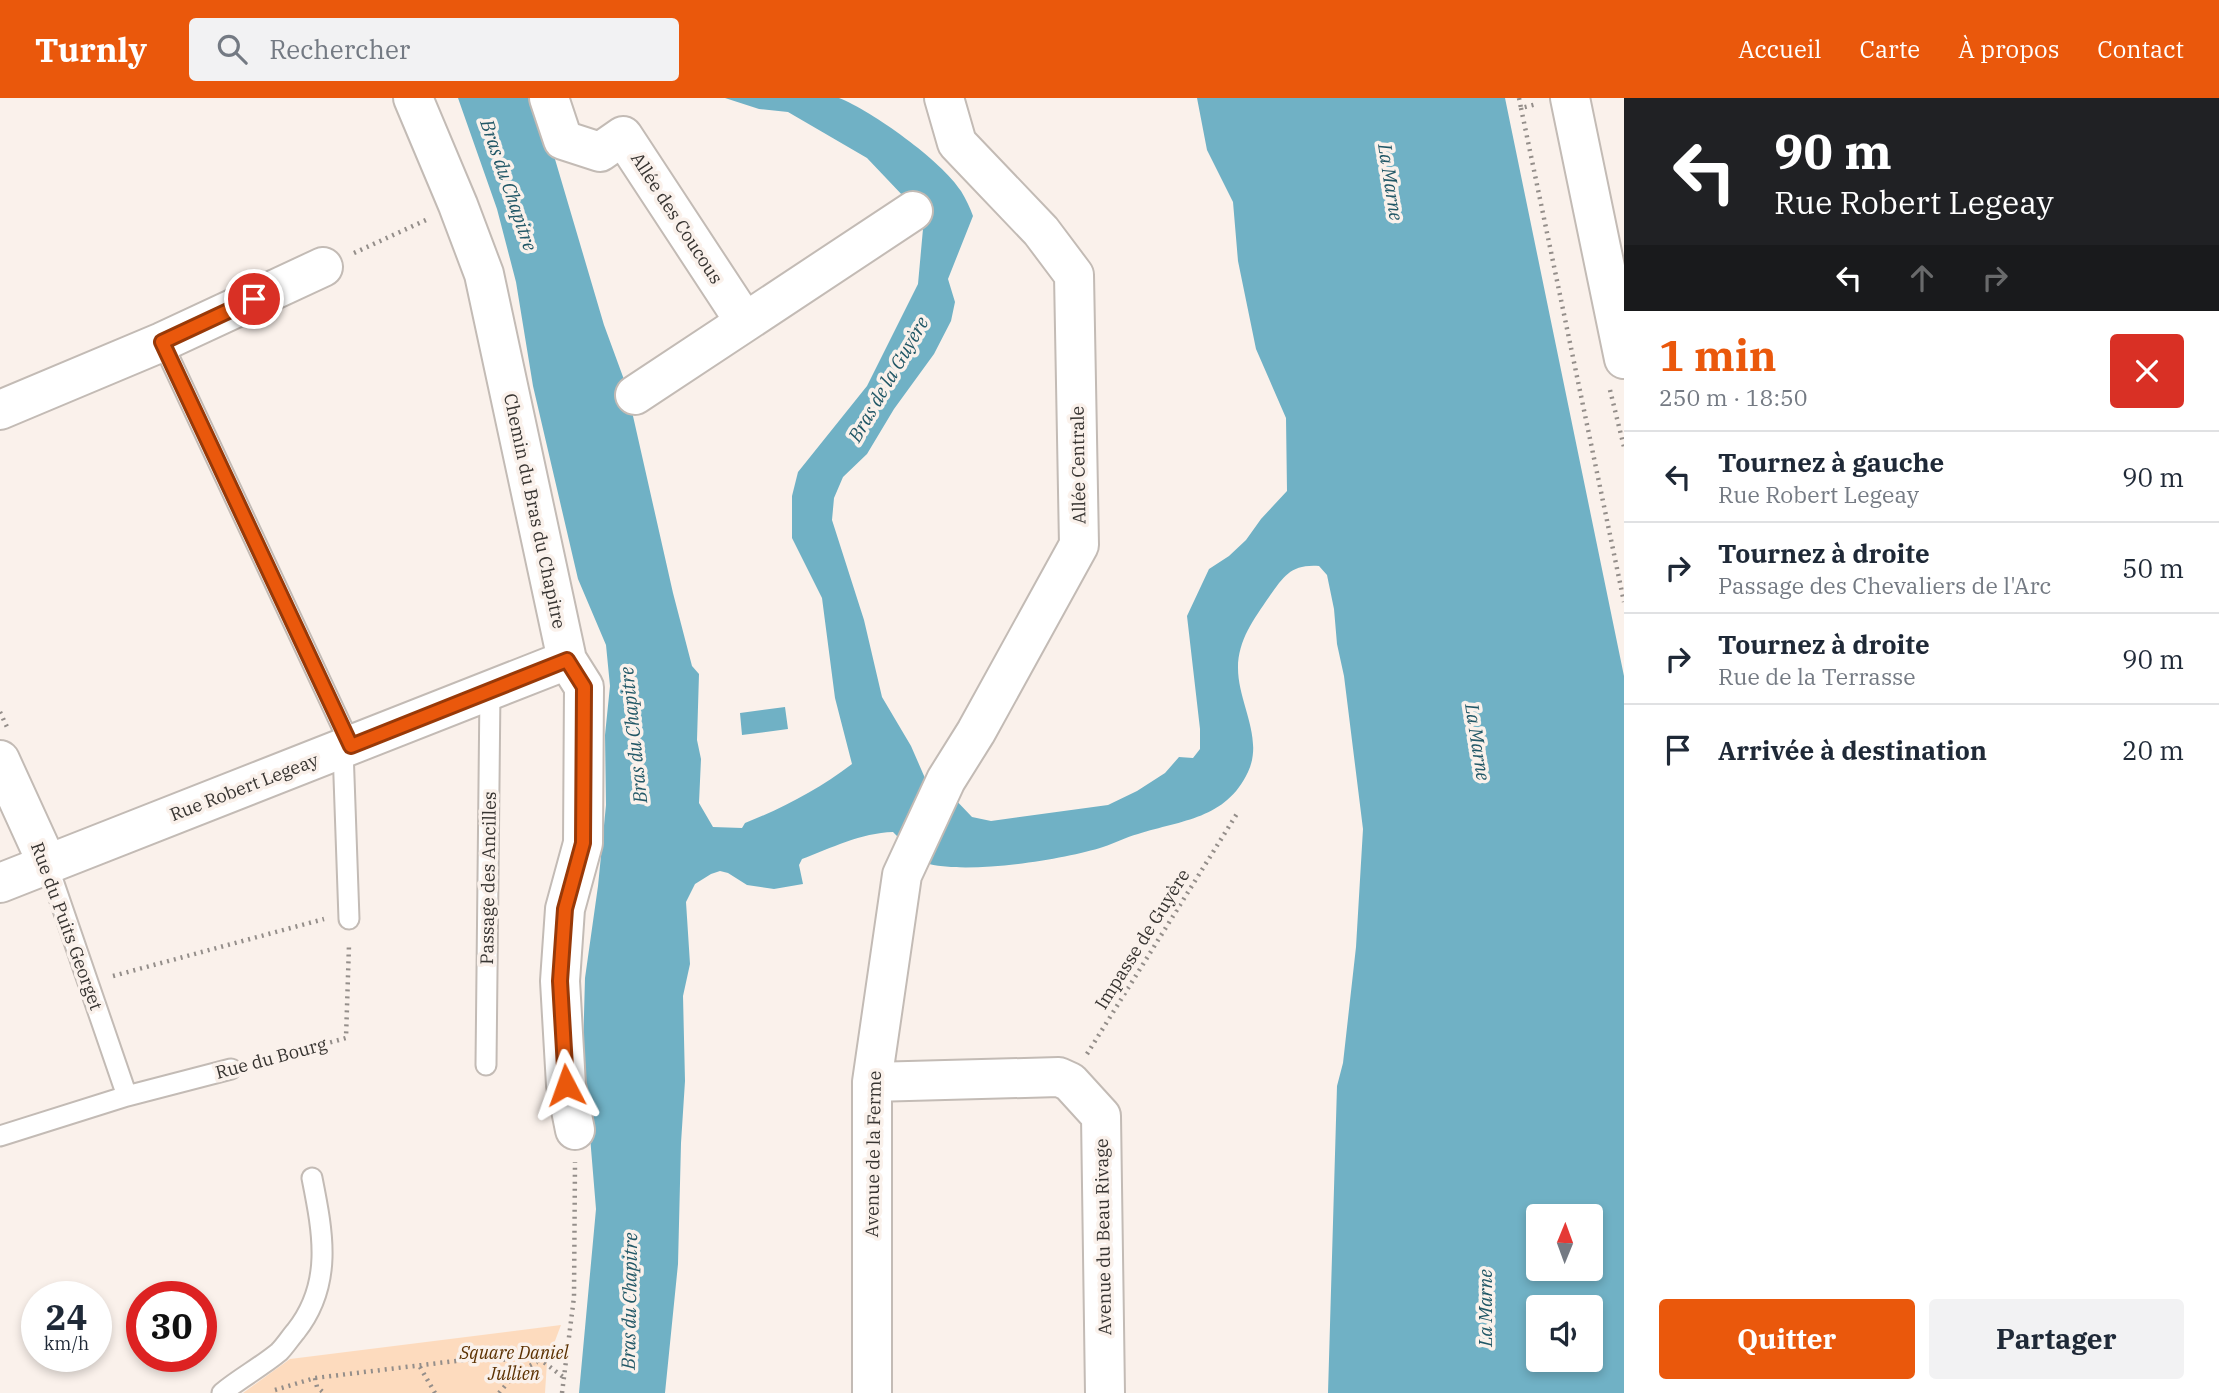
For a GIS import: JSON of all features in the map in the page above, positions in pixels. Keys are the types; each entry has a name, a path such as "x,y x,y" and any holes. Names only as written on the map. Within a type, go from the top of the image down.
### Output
{"street":[{"name":"Chemin du Bras du Chapitre","path":"413,98 484,274 567,660 584,687 583,843 565,909 560,981 566,1085 575,1130"},
{"name":"Allée des Coucous","path":"549,98 563,140 600,152 623,136 745,322"},
{"name":"Allée Centrale","path":"902,875 946,780 976,732 1079,545 1074,275 1041,231 957,143 944,98"},
{"path":"1562,100 1624,359"},
{"path":"635,395 913,211"},
{"path":"0,411 162,342 333,263"},
{"name":"Rue Robert Legeay","path":"0,883 567,660"},
{"name":"Rue du Puits Georget","path":"0,760 47,863"},
{"name":"Avenue de la Ferme","path":"872,1393 872,1082 902,875"},
{"path":"872,1082 1059,1077 1070,1082"},
{"name":"Avenue du Beau Rivage","path":"1070,1082 1101,1116 1105,1393"}],"lane":[{"path":"162,342 347,748 349,915"},
{"name":"Passage des Ancilles","path":"486,1065 490,690"},
{"name":"Rue du Puits Georget","path":"47,863 127,1096"},
{"name":"Rue du Bourg","path":"0,1136 127,1096 231,1069"},
{"path":"222,1393 280,1351 308,1316 320,1287 323,1251 312,1178"}],"path":[{"path":"1519,98 1624,601"},
{"path":"1521,108 1562,100"},
{"path":"333,263 458,205"},
{"name":"Impasse de Guyère","path":"1070,1082 1238,812"},
{"path":"88,983 349,915"},
{"name":"Rue du Bourg","path":"231,1069 346,1038 349,915"},
{"path":"562,1393 574,1297 575,1130"},
{"path":"269,1393 315,1378 472,1359 541,1360 563,1377"},
{"path":"499,1393 516,1373 541,1360"},
{"path":"420,1367 435,1393"},
{"path":"315,1378 317,1387 324,1393"}],"green space":[{"name":"Square Daniel Jullien","path":"561,1325 547,1362 545,1393 243,1393 290,1359"}],"water":[{"path":"458,98 534,98 552,149 604,325 626,385 673,593 692,666 699,674 699,803 713,827 742,828 745,823 814,790 852,764 835,698 822,598 792,538 792,496 798,472 867,386 918,284 924,218 867,158 788,112 759,109 725,98 839,98 853,104 905,138 939,166 963,194 973,216 948,279 955,302 951,321 934,354 894,409 867,454 843,477 834,498 832,520 864,620 882,697 911,746 928,785 951,795 972,817 991,821 1108,805 1165,773 1179,757 1193,758 1200,749 1187,616 1209,569 1229,556 1246,540 1287,491 1286,418 1256,349 1238,261 1233,202 1207,150 1197,98 1505,98 1624,676 1624,1393 1328,1393 1337,1086 1343,1063 1356,947 1363,829 1334,609 1327,575 1319,566 1309,566 1295,569 1284,577 1258,613 1244,639 1238,668 1252,733 1252,759 1239,788 1215,809 1103,847 1040,861 988,867 925,863 901,852 898,837 893,832 858,838 802,859 799,865 803,884 774,889 747,885 720,871 695,884 686,902 690,964 683,996 685,1081 678,1264 665,1393 579,1393 596,1209 583,1052 585,978 606,805 605,735 610,686 606,645 578,579 533,386 516,282 497,209"},
{"path":"785,707 788,729 742,735 740,713"}],"route":[{"path":"254,299 162,342 351,746 567,660 584,687 583,843 565,909 560,981 566,1085"}],"water label":[{"name":"La Marne","path":"1391,182"},
{"name":"Bras du Chapitre","path":"509,185"},
{"name":"Bras de la Guyère","path":"888,379"},
{"name":"Bras du Chapitre","path":"633,735"},
{"name":"La Marne","path":"1478,742"},
{"name":"Bras du Chapitre","path":"629,1301"},
{"name":"La Marne","path":"1485,1308"}]}
